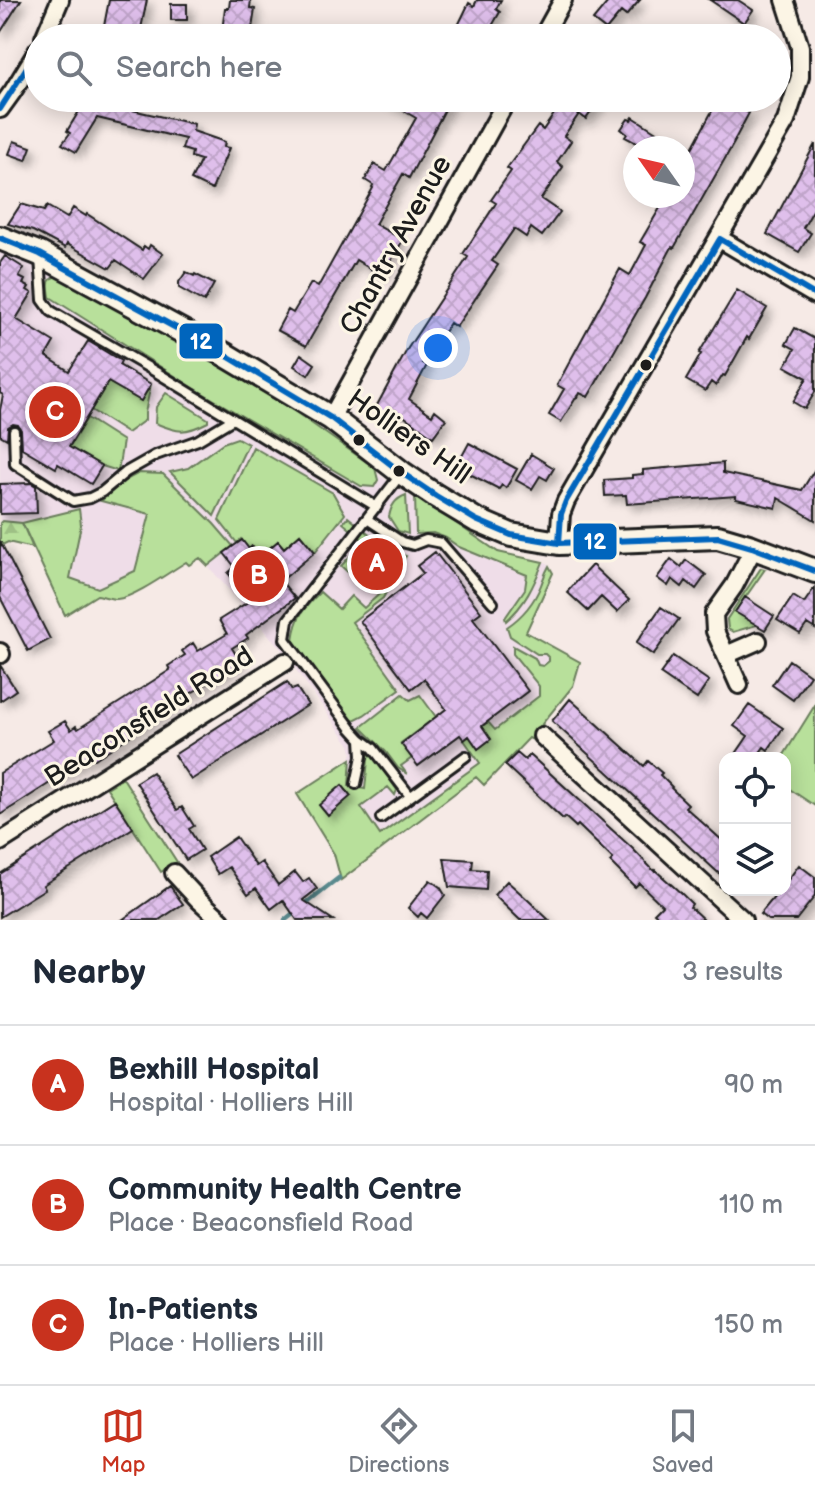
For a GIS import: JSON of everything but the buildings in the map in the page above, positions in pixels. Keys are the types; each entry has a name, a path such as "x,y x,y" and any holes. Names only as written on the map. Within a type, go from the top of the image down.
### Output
{"main road":[{"name":"Holliers Hill","path":"0,238 40,254 224,354 331,418 402,473 476,520 511,535 559,543 718,537 815,571"}],"street":[{"path":"50,24 60,0"},
{"path":"550,24 563,0"},
{"path":"785,0 800,47 800,77 791,105"},
{"path":"0,109 24,73"},
{"name":"Chantry Avenue","path":"331,418 500,112"},
{"path":"559,543 561,514 566,501 720,239 789,112"},
{"path":"720,239 815,295"},
{"path":"739,685 713,623 714,614 734,586 752,547"},
{"path":"726,655 758,641"},
{"name":"Beaconsfield Road","path":"0,842 285,662"},
{"path":"542,736 743,920"},
{"path":"174,873 221,920"}],"lane":[{"path":"40,254 43,300 51,311 377,507"},
{"path":"14,431 15,464 73,501 102,492 126,472 156,455 198,440 233,419"},
{"path":"402,473 288,620 285,639 361,739 373,748 410,796"},
{"path":"367,519 402,542 413,545 426,540 441,543 493,603"},
{"path":"356,784 362,756 361,739"},
{"path":"381,818 466,756"}],"shaded area":[{"path":"0,250 20,258 291,415 470,540 498,552 548,563 553,573 526,632 580,662 573,686 542,724 545,728 535,741 529,738 484,785 476,777 341,880 334,854 297,794 350,759 350,745 281,649 201,558 189,565 186,562 123,598 97,595 65,615 22,524 0,521"}],"green space":[{"path":"61,274 294,411 375,468 378,480 374,487 361,486 194,388 50,297 49,282"},
{"path":"108,382 141,401 151,384 145,420 127,433 91,410"},
{"path":"166,393 208,419 208,422 182,431 155,423 156,407"},
{"path":"87,418 123,441 118,471 102,466 69,447"},
{"path":"237,438 248,444 214,516 170,472 188,468 223,443"},
{"path":"253,447 333,493 345,514 315,552 300,534 284,548 278,541 266,563 241,539 237,543 219,520"},
{"path":"139,473 163,474 233,546 208,566 200,558 189,565 186,562 124,598 97,595 65,615 22,523 79,509 81,525 70,578 98,588 135,571 150,514 101,501 122,482"},
{"path":"406,495 408,534 398,531 389,517 394,503"},
{"path":"415,495 498,552 543,562 528,594 506,621 525,589 527,575 433,533 416,534"},
{"path":"348,517 391,551 406,556 383,598 352,622 400,689 352,721 293,640 302,613 320,592 339,609 351,596 364,608 386,588 378,575 388,568 380,557 353,577 341,566 364,541 343,523"},
{"path":"2,521 22,523 33,548 8,542 0,546"},
{"path":"549,566 553,573 526,632 580,662 573,686 542,724 545,728 535,741 529,738 484,785 476,777 341,880 334,854 297,794 351,759 349,786 365,789 369,750 397,790 395,795 388,787 361,807 380,835 480,763 464,740 488,722 495,730 539,696 539,686 513,654 513,646 535,658 538,665 543,666 549,658 545,654 537,654 510,636 507,627 531,603"},
{"path":"761,568 765,569 736,611 757,625 733,632 728,629 727,619"},
{"path":"403,694 410,700 420,695 436,717 401,743 412,758 401,766 407,774 361,727"},
{"path":"815,705 815,806 791,790 791,752 786,752"},
{"path":"123,778 177,862 161,872 107,788"}],"waterway":[{"path":"285,920 339,878"}],"transit line":[{"name":"12","path":"0,109 24,72"},
{"name":"12","path":"0,238 40,254 224,354 331,418 436,496 476,520 511,535 559,543 718,537 815,571"},
{"name":"12","path":"559,543 561,514 566,501 720,239 815,295"}],"place":[{"name":"In-Patients","path":"55,412"},
{"name":"Bexhill Hospital","path":"377,564"},
{"name":"Community Health Centre","path":"259,576"}]}
